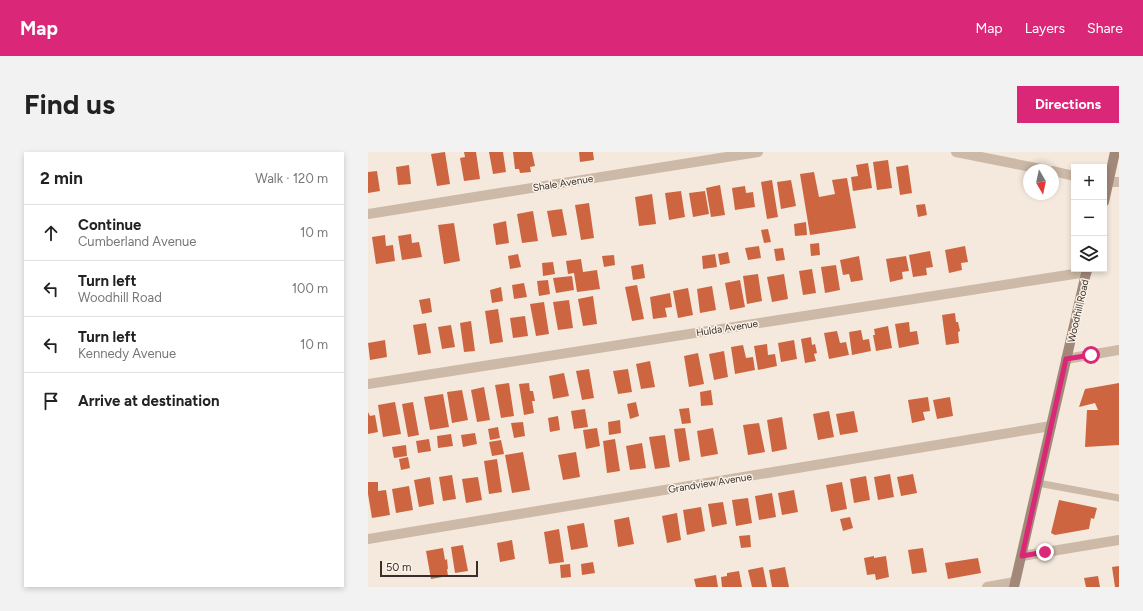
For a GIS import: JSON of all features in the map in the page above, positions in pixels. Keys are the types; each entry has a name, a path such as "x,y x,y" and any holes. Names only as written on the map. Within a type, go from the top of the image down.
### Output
{"street":[{"name":"Shale Avenue","path":"368,214 758,152"},
{"path":"956,152 1004,157 1027,164"},
{"path":"1105,200 1111,182 1115,152"},
{"path":"1059,172 1071,175"},
{"name":"Hulda Avenue","path":"368,384 1074,272"},
{"name":"Woodhill Road","path":"1014,585 1022,556 1087,272"},
{"path":"1066,359 1119,350"},
{"name":"Grandview Avenue","path":"368,539 1051,426"},
{"path":"1022,556 1119,540"},
{"path":"987,587 1014,585"}],"lane":[{"path":"1038,482 1119,498"}],"building":[{"path":"445,152 450,184 437,186 431,154"},
{"path":"464,152 476,152 480,179 464,181 460,158 465,157"},
{"path":"489,152 503,152 506,172 493,174"},
{"path":"513,152 532,152 535,166 530,167 531,172 520,173 519,169 515,169"},
{"path":"579,152 593,152 594,160 580,162"},
{"path":"888,160 892,188 877,190 873,162"},
{"path":"868,163 872,188 853,191 851,177 858,176 856,165"},
{"path":"409,165 411,184 398,185 396,167"},
{"path":"908,165 912,193 900,195 896,167"},
{"path":"377,171 380,191 368,193 368,172"},
{"path":"814,172 819,197 835,194 832,180 847,178 856,228 810,235 800,174"},
{"path":"772,180 778,217 767,219 761,182"},
{"path":"791,180 796,206 781,209 777,182"},
{"path":"720,185 725,215 711,217 706,188"},
{"path":"745,186 746,193 753,192 755,207 735,210 732,188"},
{"path":"681,191 685,217 669,220 665,193"},
{"path":"705,191 709,214 693,217 689,193"},
{"path":"652,194 656,224 639,226 635,197"},
{"path":"589,203 594,238 581,240 575,205"},
{"path":"925,204 927,215 918,217 916,205"},
{"path":"562,209 567,235 552,237 547,211"},
{"path":"533,211 538,241 522,243 517,214"},
{"path":"506,221 509,243 496,245 493,224"},
{"path":"806,222 807,235 795,236 794,224"},
{"path":"454,223 460,261 444,264 438,225"},
{"path":"768,229 771,242 764,243 761,230"},
{"path":"411,234 412,243 419,242 422,257 402,260 398,236"},
{"path":"385,235 386,246 393,245 395,261 376,264 372,237"},
{"path":"819,243 820,255 811,256 810,244"},
{"path":"759,246 761,258 748,260 745,248"},
{"path":"965,246 968,262 961,263 962,270 949,273 945,250"},
{"path":"783,248 785,260 776,261 774,249"},
{"path":"930,251 933,267 926,268 927,275 913,277 909,255"},
{"path":"728,252 730,263 720,265 718,254"},
{"path":"518,254 521,267 510,269 508,256"},
{"path":"715,254 717,267 703,269 702,256"},
{"path":"614,255 615,265 604,267 602,256"},
{"path":"859,256 863,280 851,282 849,274 843,275 840,260"},
{"path":"906,256 909,271 902,272 903,279 890,282 886,259"},
{"path":"581,259 583,272 597,270 600,289 577,292 574,273 568,274 566,261"},
{"path":"553,262 555,274 543,276 542,263"},
{"path":"643,264 645,278 633,280 631,266"},
{"path":"836,265 840,290 825,293 821,267"},
{"path":"812,269 816,293 803,295 799,271"},
{"path":"758,274 762,301 747,304 743,276"},
{"path":"784,274 788,299 772,302 767,277"},
{"path":"572,276 574,290 556,293 553,278"},
{"path":"548,280 550,294 539,296 537,281"},
{"path":"740,280 745,307 730,310 725,283"},
{"path":"524,283 527,297 514,299 512,285"},
{"path":"637,285 644,319 632,321 625,287"},
{"path":"712,286 716,310 700,313 697,289"},
{"path":"501,287 503,301 492,303 490,290"},
{"path":"688,288 693,315 678,318 673,291"},
{"path":"670,293 672,307 665,308 667,317 653,319 650,297"},
{"path":"593,296 597,324 583,326 578,299"},
{"path":"430,298 432,312 422,314 419,300"},
{"path":"569,300 573,328 558,330 553,302"},
{"path":"544,302 549,334 536,336 530,304"},
{"path":"498,309 503,342 490,344 485,311"},
{"path":"955,313 956,322 958,322 960,331 958,332 959,343 946,345 942,315"},
{"path":"525,316 528,336 513,338 510,318"},
{"path":"471,321 475,351 464,352 460,323"},
{"path":"909,322 910,332 917,331 919,344 899,348 895,324"},
{"path":"426,323 431,353 418,355 413,325"},
{"path":"451,325 455,347 442,349 438,327"},
{"path":"888,326 892,348 876,351 873,335 875,335 874,329"},
{"path":"861,330 863,340 869,339 871,351 852,355 849,332"},
{"path":"837,331 840,343 846,342 849,355 829,359 824,333"},
{"path":"811,337 812,345 815,344 817,353 814,354 816,361 805,363 801,339"},
{"path":"385,340 387,357 370,360 368,343"},
{"path":"794,340 797,359 781,362 778,343"},
{"path":"767,344 768,355 775,354 777,366 758,370 754,346"},
{"path":"743,345 746,358 753,357 755,370 735,374 731,347"},
{"path":"724,351 728,377 714,380 709,354"},
{"path":"698,353 704,384 689,387 684,356"},
{"path":"650,361 655,387 641,389 636,364"},
{"path":"589,369 594,398 582,400 576,371"},
{"path":"628,369 632,392 618,394 613,371"},
{"path":"564,373 569,396 553,399 549,376"},
{"path":"509,383 514,416 501,418 495,385"},
{"path":"529,383 530,391 533,391 535,401 532,401 534,413 524,415 519,384"},
{"path":"1119,383 1119,445 1085,447 1087,410 1098,410 1095,403 1079,407 1085,389"},
{"path":"484,387 490,420 477,422 471,390"},
{"path":"462,390 468,420 452,423 447,392"},
{"path":"711,390 713,405 701,406 700,392"},
{"path":"443,394 449,427 430,430 424,397"},
{"path":"928,397 930,411 923,412 925,420 912,423 908,400"},
{"path":"950,397 953,416 937,419 933,400"},
{"path":"395,402 401,434 383,437 378,405"},
{"path":"413,402 419,435 408,437 402,404"},
{"path":"636,402 639,416 630,419 627,404"},
{"path":"689,408 691,423 682,424 679,409"},
{"path":"585,409 588,427 574,429 571,411"},
{"path":"829,411 834,437 818,440 813,414"},
{"path":"854,411 858,432 840,435 836,414"},
{"path":"368,412 370,416 375,415 378,432 368,434"},
{"path":"558,416 560,430 550,432 548,418"},
{"path":"782,417 787,449 772,452 767,420"},
{"path":"620,420 621,433 609,435 608,422"},
{"path":"523,422 525,436 514,438 511,423"},
{"path":"759,423 765,452 748,455 743,425"},
{"path":"498,427 500,438 490,440 488,429"},
{"path":"597,428 600,446 586,449 583,430"},
{"path":"685,428 690,460 679,462 674,429"},
{"path":"713,428 718,454 701,457 697,431"},
{"path":"475,433 477,444 463,447 461,435"},
{"path":"451,434 453,446 438,448 437,436"},
{"path":"665,435 670,467 655,469 649,437"},
{"path":"429,439 431,451 418,453 416,441"},
{"path":"615,439 620,471 607,473 603,441"},
{"path":"501,440 504,454 492,456 489,442"},
{"path":"642,443 646,468 630,470 626,446"},
{"path":"406,445 407,456 394,458 392,447"},
{"path":"523,452 530,490 512,493 505,455"},
{"path":"576,452 580,477 563,480 558,455"},
{"path":"408,457 410,468 401,470 399,459"},
{"path":"497,459 502,492 489,494 484,461"},
{"path":"890,474 894,497 878,500 874,477"},
{"path":"913,474 917,493 901,496 897,477"},
{"path":"452,475 456,499 443,501 439,477"},
{"path":"866,476 870,500 854,503 850,479"},
{"path":"430,477 434,504 419,507 414,480"},
{"path":"478,477 482,500 466,503 462,479"},
{"path":"368,482 378,482 378,491 386,490 390,515 372,518 368,494"},
{"path":"842,482 847,509 831,512 826,485"},
{"path":"409,486 413,510 396,513 392,489"},
{"path":"794,490 798,512 782,515 778,493"},
{"path":"772,493 776,517 759,520 755,496"},
{"path":"748,498 752,523 736,526 732,500"},
{"path":"1059,500 1097,508 1094,519 1091,518 1089,529 1055,535 1051,533"},
{"path":"723,502 727,524 712,527 708,504"},
{"path":"701,507 705,531 687,535 683,510"},
{"path":"677,513 681,540 667,543 662,516"},
{"path":"629,517 634,544 618,547 614,520"},
{"path":"850,517 853,528 843,531 840,519"},
{"path":"584,523 588,547 571,550 567,526"},
{"path":"559,529 564,562 549,564 544,532"},
{"path":"750,535 751,547 741,548 739,536"},
{"path":"512,540 515,559 500,562 497,543"},
{"path":"463,545 468,571 455,573 451,547"},
{"path":"443,548 445,560 447,559 448,576 431,579 426,551"},
{"path":"923,548 927,572 912,574 908,550"},
{"path":"874,556 874,558 886,556 889,577 876,580 875,574 867,575 864,558"},
{"path":"978,558 981,573 948,579 945,563"},
{"path":"593,562 595,573 582,575 581,564"},
{"path":"570,564 571,577 561,578 560,565"},
{"path":"1119,566 1119,587 1115,587 1112,567"},
{"path":"763,567 767,587 752,587 748,570"},
{"path":"785,567 789,587 772,587 769,570"},
{"path":"739,571 742,587 722,587 721,577 727,576 727,573"},
{"path":"716,575 718,587 696,587 694,579"},
{"path":"1098,576 1100,587 1086,587 1084,578"}],"route":[{"path":"1045,552 1022,556 1066,359 1091,355"}]}
